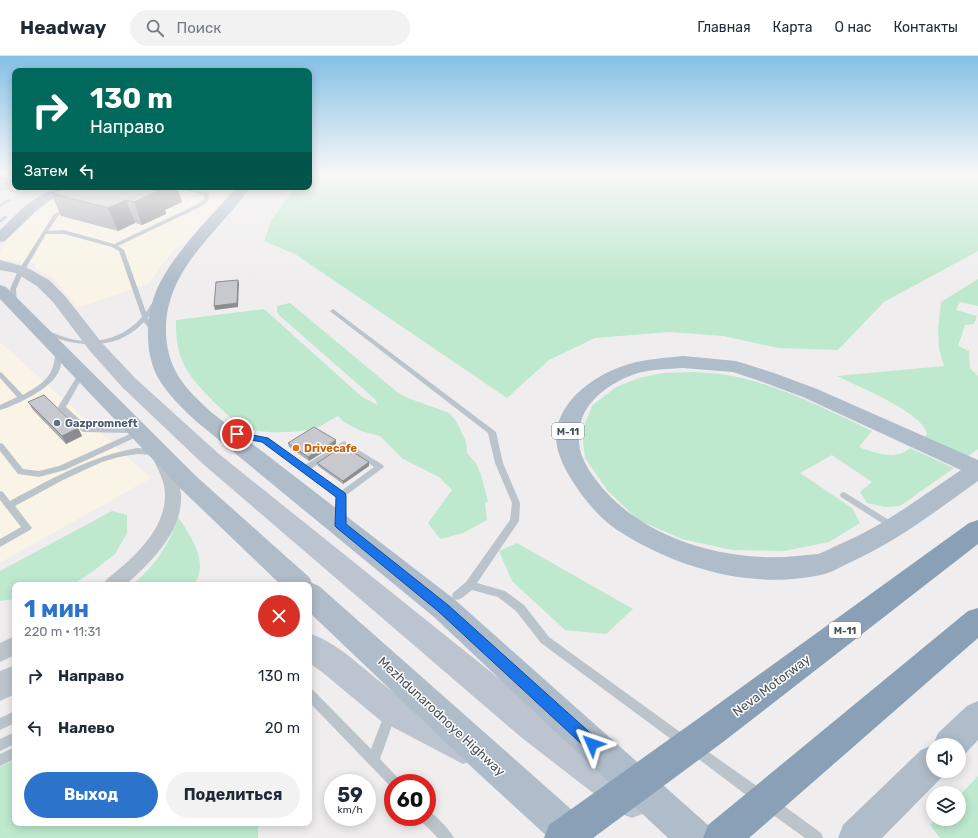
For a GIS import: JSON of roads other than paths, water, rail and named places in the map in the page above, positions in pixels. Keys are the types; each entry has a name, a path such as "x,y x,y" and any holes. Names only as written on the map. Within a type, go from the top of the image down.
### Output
{"highway":[{"name":"Neva Motorway","path":"562,838 711,730 978,530"},
{"path":"722,838 978,620"}],"main road":[{"path":"0,238 29,209"},
{"path":"224,209 204,233 168,282 159,316 158,338 162,362 175,387 204,417 444,608 695,838"},
{"path":"0,290 158,452 297,582"},
{"name":"М-11","path":"683,362 736,367 767,377 810,394 978,469 895,527 866,545 821,564 773,569 721,562 689,555 624,522 598,500 578,472 570,455 566,435 573,412 590,391 609,379 634,368 683,362"},
{"name":"Mezhdunarodnoye Highway","path":"312,597 490,762 576,838"},
{"path":"957,738 978,717"},
{"path":"857,836 926,769"}],"street":[{"path":"0,265 31,274 43,283 56,296 96,347 129,383 210,459 534,727 682,838"},
{"path":"0,275 25,280 40,286 56,296"},
{"path":"116,582 137,565 151,549 162,531 170,513 173,496 170,479 158,452"},
{"path":"0,653 12,647"},
{"path":"312,648 333,662 392,710 490,762"},
{"path":"0,686 12,680"}],"lane":[{"path":"14,304 13,289 21,272 56,215 68,209"},
{"path":"114,246 191,209"},
{"path":"0,222 6,217"},
{"path":"45,233 64,232 114,246 121,250 132,282 138,284 140,292 138,299 145,318 158,338"},
{"path":"38,328 70,342 105,342 124,335 139,325 168,282"},
{"path":"333,311 492,432 499,463 516,503 514,521 470,585 458,596"},
{"path":"0,408 40,388 51,378 57,368 58,351"},
{"path":"82,373 62,407 86,430 139,431"},
{"path":"0,374 22,398"},
{"path":"0,446 21,472 38,474 62,468 139,431"},
{"path":"223,432 265,440 341,496"},
{"path":"305,469 344,444 380,467 341,496"},
{"path":"9,506 85,467 110,456 143,450 158,452"},
{"path":"0,494 27,528 0,543"},
{"path":"844,495 895,527"},
{"path":"340,526 341,496"},
{"path":"470,585 501,594 520,608 545,640 816,838"},
{"path":"0,645 12,639"},
{"path":"312,697 386,774"},
{"path":"373,761 392,710"},
{"path":"0,724 12,718"},
{"path":"0,745 12,739"},
{"path":"0,760 12,754"},
{"path":"436,826 448,838"}],"place":[{"name":"Gazpromneft","path":"57,423"},
{"name":"Drivecafe","path":"296,448"}]}
